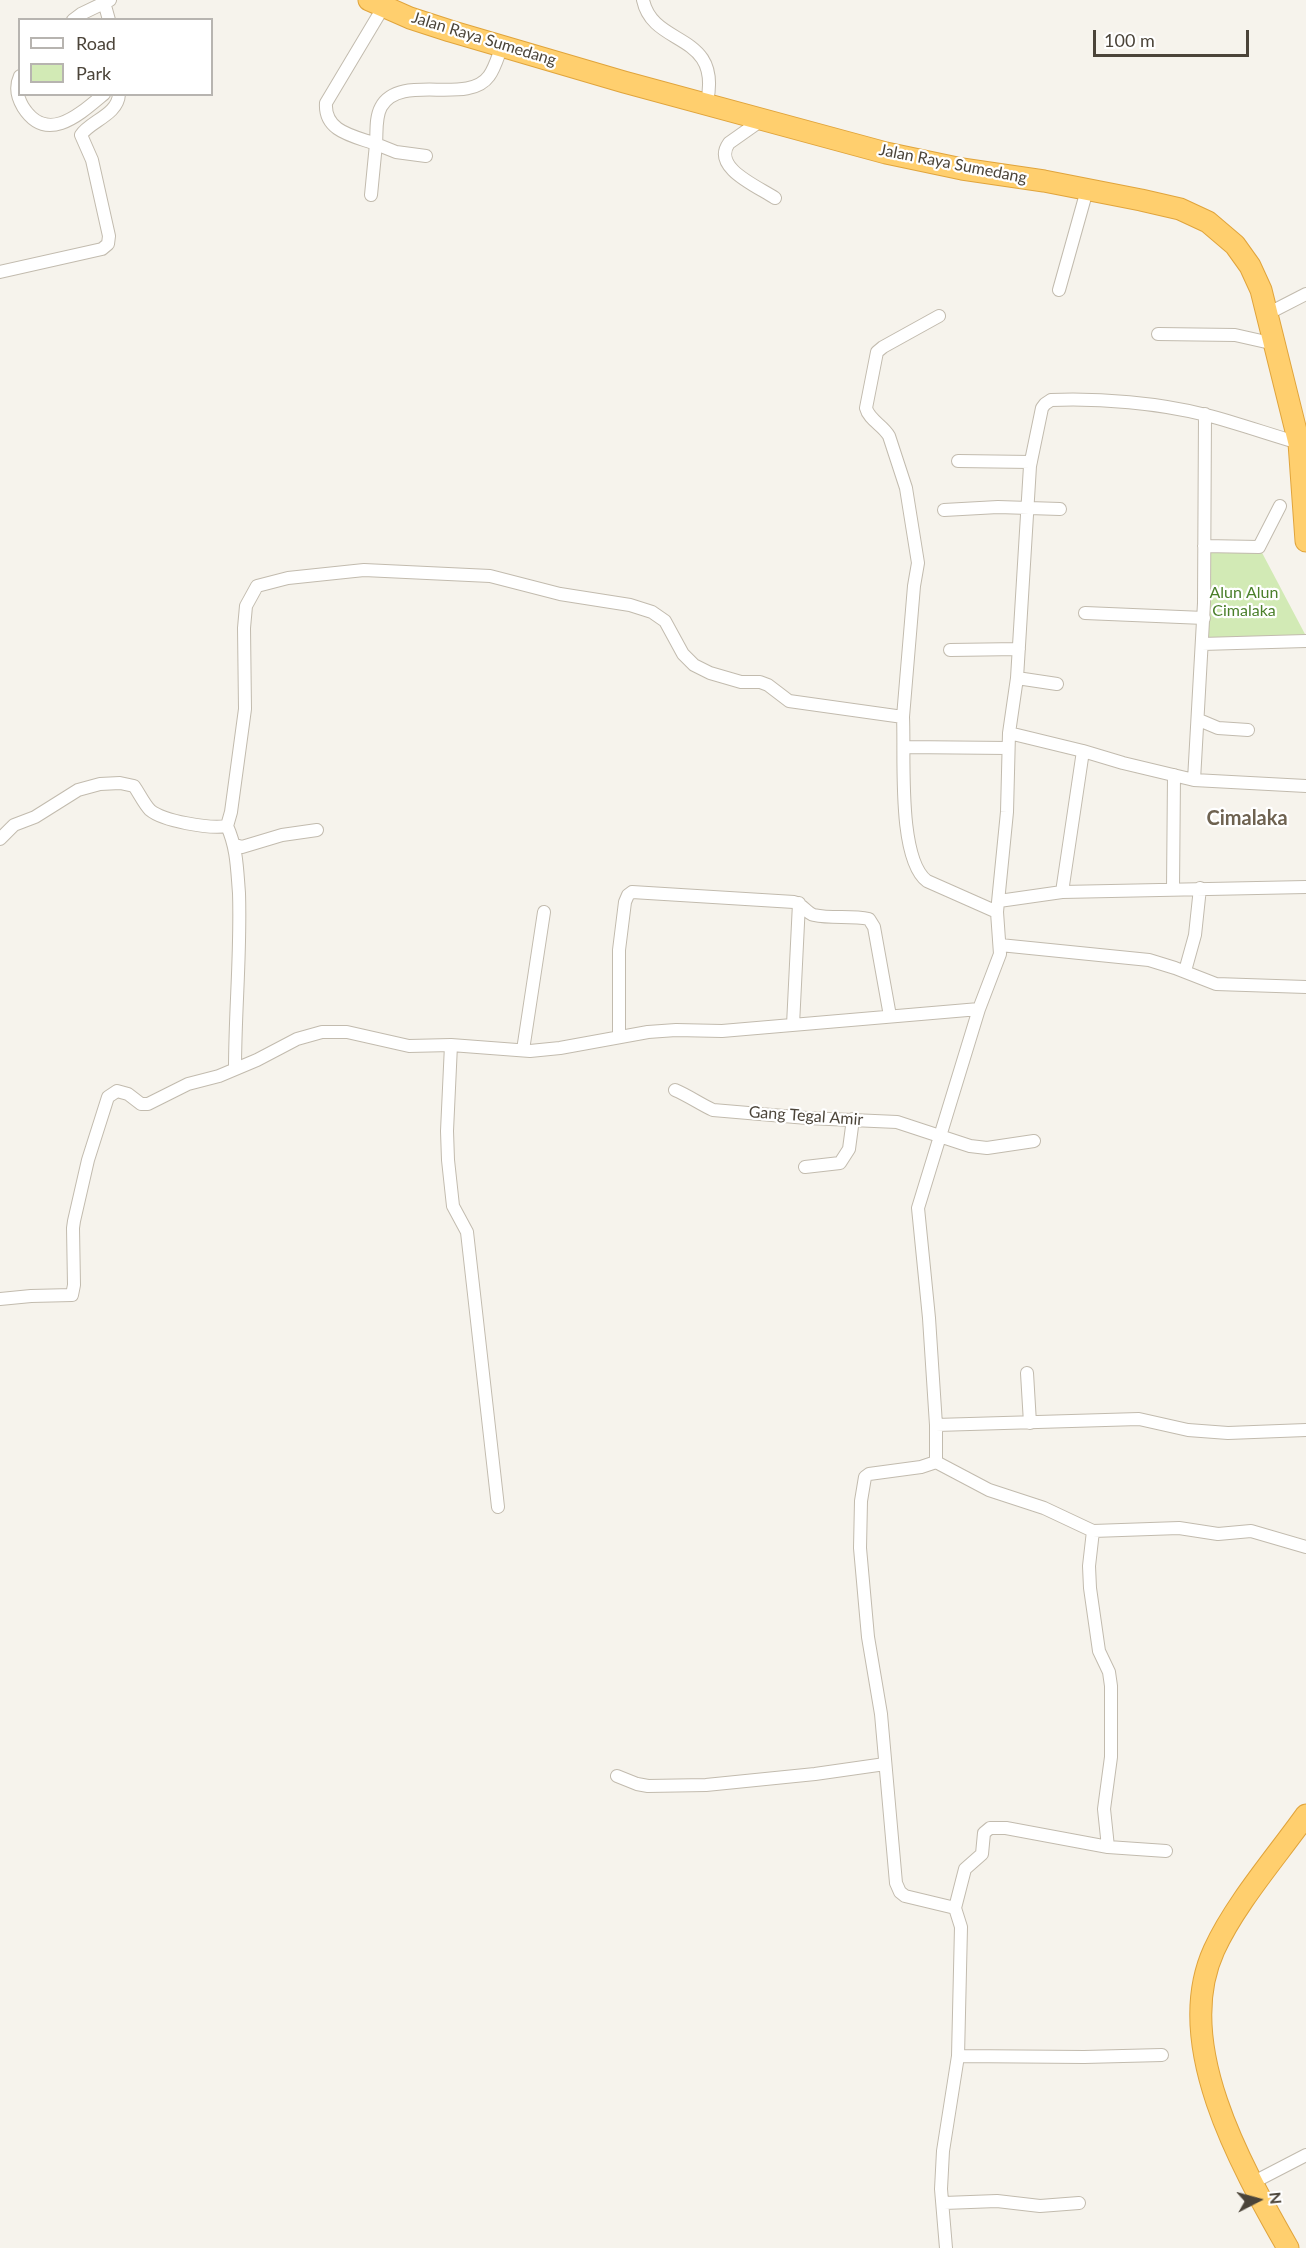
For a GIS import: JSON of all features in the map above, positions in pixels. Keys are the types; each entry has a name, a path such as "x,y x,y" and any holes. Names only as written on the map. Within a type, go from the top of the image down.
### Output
{"highway":[{"name":"Jalan Raya Sumedang","path":"377,3 410,18 624,82 707,102 886,153 1180,209 1209,222 1235,245 1250,266 1261,290 1299,444 1306,541"},
{"path":"1288,2248 1243,2167 1204,2055 1200,2025 1204,1978 1214,1950 1231,1921 1306,1815"}],"street":[{"path":"644,0 650,19 684,42 704,61 710,84 707,102"},
{"path":"77,18 107,1 109,18"},
{"path":"377,3 328,97 327,117 333,127 396,152 426,156"},
{"path":"371,195 378,115 386,101 401,93 461,89 483,82 489,76 502,46"},
{"path":"18,96 33,120 55,125 72,118 101,96"},
{"path":"0,272 102,249 108,244 109,236 92,160 81,135 84,130 103,118 119,100 119,96"},
{"path":"764,119 729,143 725,149 725,160 731,170 776,198"},
{"path":"1059,290 1087,190"},
{"path":"1267,314 1306,294"},
{"path":"939,316 877,352 866,408 869,415 889,436 906,488 917,556 903,717 905,815 919,872 927,881 998,907 1062,892 1306,887"},
{"path":"1158,334 1235,335 1275,344"},
{"path":"936,1462 929,1318 918,1208 979,1010 1000,954 998,907 1007,812 1009,733 1017,678 1031,462 1042,408 1051,400 1134,403 1205,414 1299,444"},
{"path":"1194,780 1203,618 1205,414"},
{"path":"958,461 1031,462"},
{"path":"1204,546 1259,547 1280,506"},
{"path":"944,510 998,507 1060,509"},
{"path":"235,1068 240,930 236,845 227,826 245,709 246,606 257,586 288,578 364,570 490,576 561,594 630,605 652,612 665,621 682,654 694,665 710,673 741,682 760,682 768,685 789,702 903,717"},
{"path":"1085,613 1203,618"},
{"path":"1202,644 1306,641"},
{"path":"950,650 1019,649"},
{"path":"1017,678 1057,684"},
{"path":"1199,720 1218,728 1248,730"},
{"path":"1009,733 1194,780 1306,786"},
{"path":"904,747 1008,748"},
{"path":"1062,892 1083,751"},
{"path":"1173,889 1174,775"},
{"path":"0,839 14,825 35,817 78,790 100,784 120,783 134,786 151,810 172,821 201,826 227,826"},
{"path":"236,845 242,847 282,835 317,830"},
{"path":"1185,972 1195,935 1200,888"},
{"path":"619,1035 619,950 625,902 630,892 726,896 799,903 809,913 816,915 854,916 872,920 890,1016"},
{"path":"793,1025 799,903"},
{"path":"523,1050 544,912"},
{"path":"1000,945 1149,960 1216,984 1306,987"},
{"path":"0,1299 72,1295 74,1285 72,1228 88,1160 109,1094 117,1091 125,1092 146,1105 188,1084 219,1076 257,1060 297,1039 322,1032 347,1032 409,1046 451,1045 523,1050 561,1048 619,1035 676,1030 722,1031 979,1010"},
{"path":"451,1045 448,1160 453,1206 467,1232 498,1507"},
{"name":"Gang Tegal Amir","path":"675,1090 713,1110 788,1117 897,1122 970,1146 987,1148 1034,1141"},
{"path":"806,1167 840,1163 849,1149 853,1119"},
{"path":"1028,1373 1030,1423"},
{"path":"936,1425 1140,1419 1188,1430 1228,1433 1306,1430"},
{"path":"955,1908 905,1896 900,1892 896,1883 881,1714 868,1637 860,1548 863,1480 869,1473 921,1467 936,1462 989,1490 1044,1508 1093,1531 1179,1528 1218,1534 1251,1531 1306,1547"},
{"path":"1093,1531 1089,1566 1090,1588 1099,1651 1109,1672 1111,1686 1111,1757 1104,1809 1108,1847"},
{"path":"617,1776 648,1786 706,1785 885,1764"},
{"path":"946,2248 942,2189 943,2151 958,2056 962,1927 955,1908 965,1869 982,1854 986,1829 1006,1828 1108,1847 1166,1851"},
{"path":"958,2056 1162,2055"},
{"path":"1252,2183 1306,2155"},
{"path":"944,2203 997,2201 1040,2206 1079,2203"}],"green space":[{"name":"Alun Alun Cimalaka","path":"1204,546 1259,547 1306,636 1202,644"}],"district":[{"name":"Cimalaka","path":"1247,819"}]}
